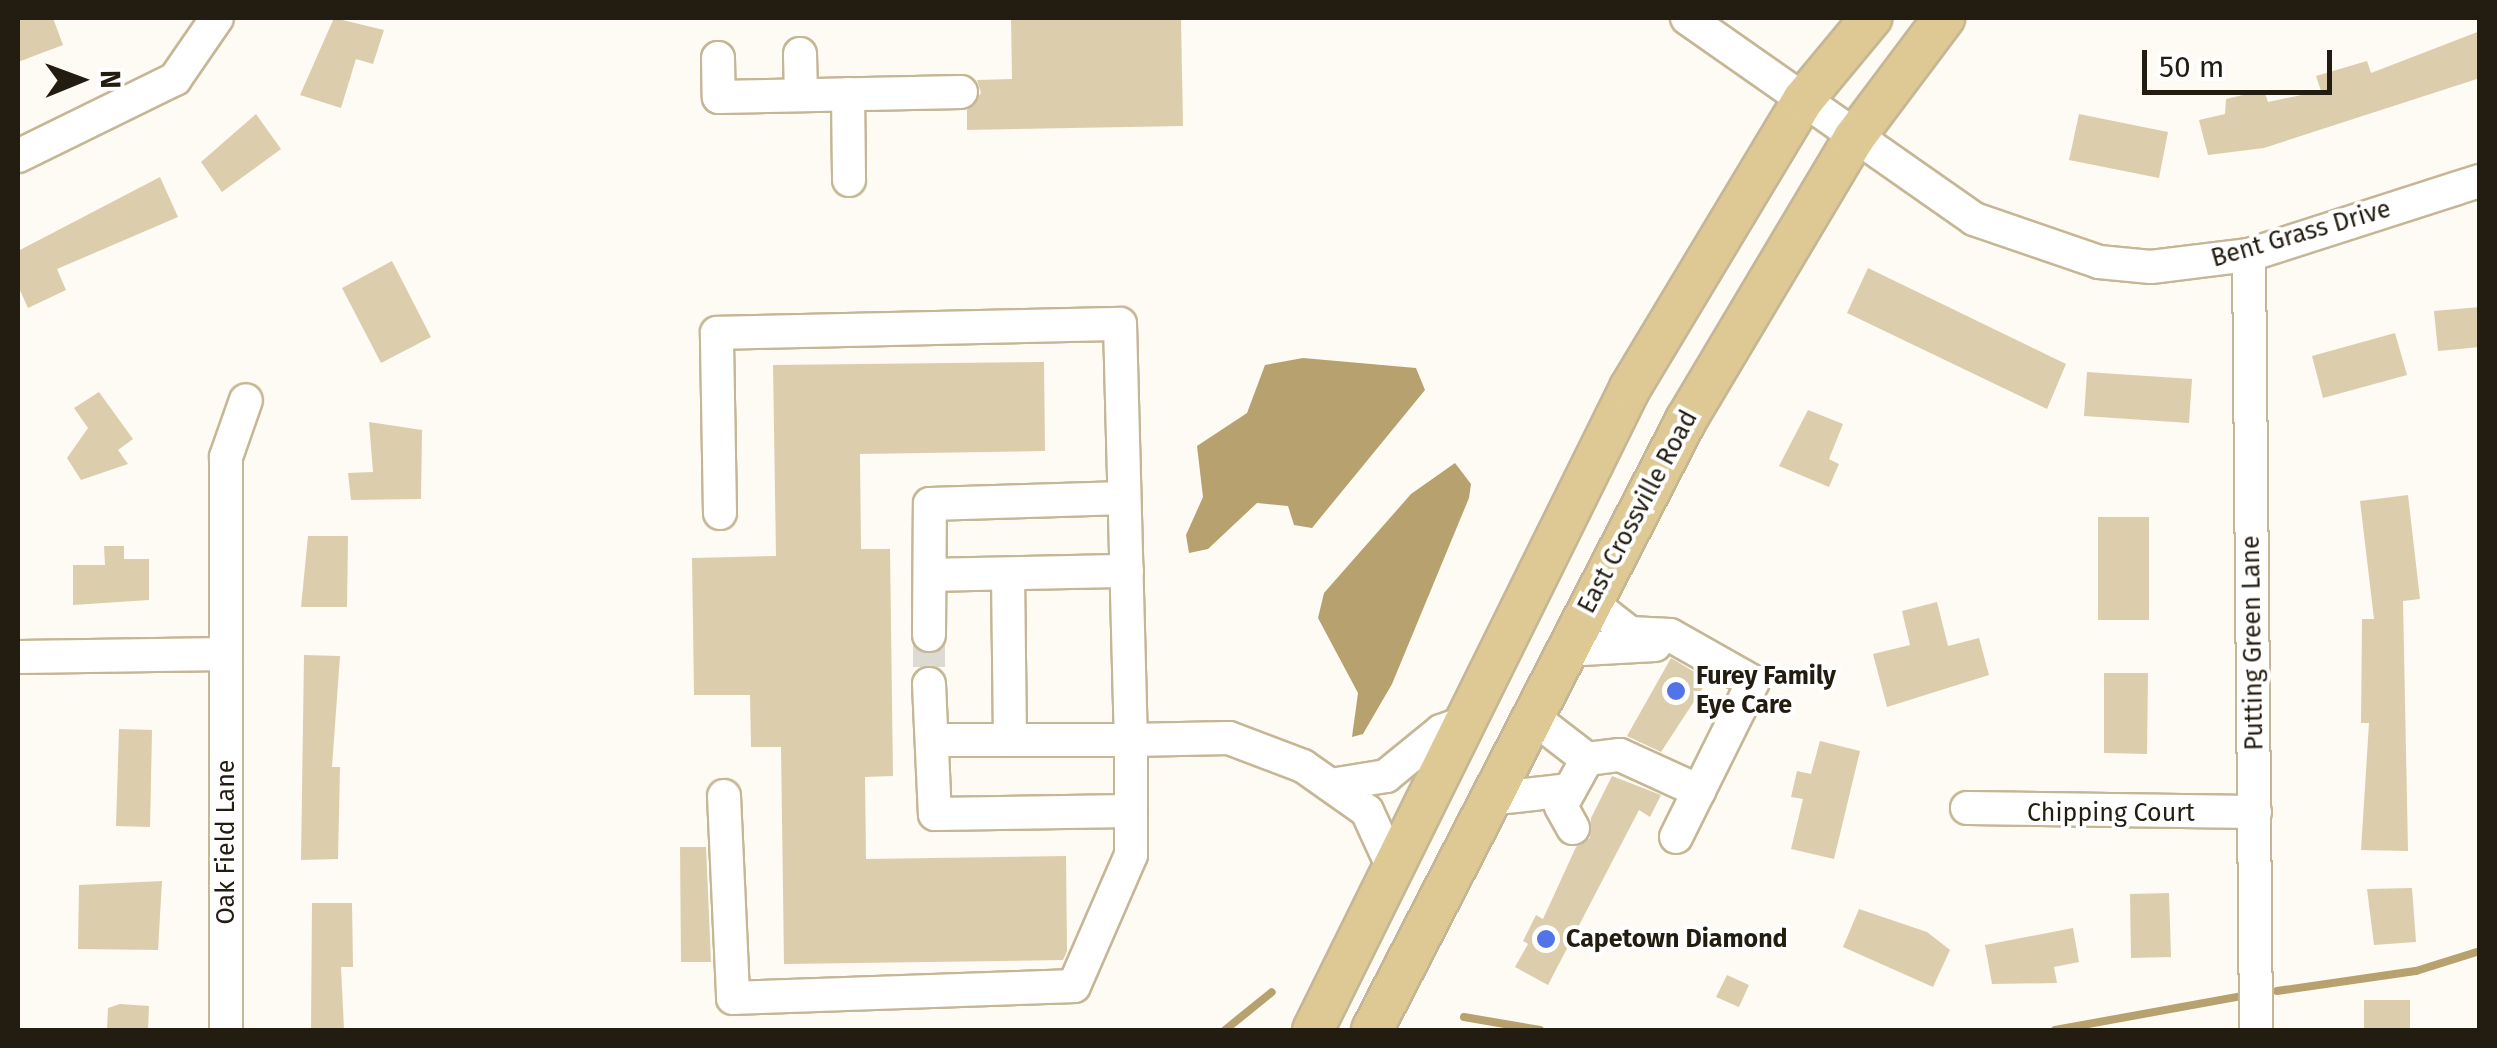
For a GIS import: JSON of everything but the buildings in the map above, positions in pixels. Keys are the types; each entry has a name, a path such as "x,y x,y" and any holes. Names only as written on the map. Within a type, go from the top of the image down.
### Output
{"main road":[{"path":"1313,1030 1630,388 1804,100 1872,18"},
{"name":"East Crossville Road","path":"1372,1030 1530,716 1686,420 1854,138 1944,18"}],"street":[{"path":"18,156 175,78 217,18"},
{"name":"Bent Grass Drive","path":"1687,18 1974,219 2048,251 2151,267 2248,256 2480,181"},
{"path":"800,54 800,95"},
{"path":"718,58 719,97 961,92"},
{"path":"848,94 849,180"},
{"name":"Putting Green Lane","path":"2248,256 2256,1030"},
{"path":"720,513 717,332 1120,324 1131,855 1083,973 1064,991 733,998 724,796"},
{"name":"Oak Field Lane","path":"226,1030 226,456 246,400"},
{"path":"929,636 930,504 1124,498"},
{"path":"930,575 1126,571"},
{"path":"1008,574 1010,740"},
{"path":"1590,602 1630,633 1679,641 1753,682 1676,837"},
{"path":"1564,650 1679,641"},
{"path":"18,657 226,654"},
{"path":"929,684 934,814 1131,811"},
{"path":"1530,716 1586,759 1620,755 1699,791"},
{"path":"1338,784 1386,776 1441,731 1466,722"},
{"path":"932,740 1229,738 1338,784 1367,810 1394,870"},
{"path":"1574,828 1561,806 1586,759"},
{"path":"1488,799 1570,790"},
{"name":"Chipping Court","path":"1967,808 2254,812"}],"shaded area":[{"path":"1303,358 1416,368 1425,390 1312,528 1294,525 1288,506 1257,503 1208,549 1189,553 1186,535 1203,497 1197,446 1247,413 1265,365"},
{"path":"1455,463 1471,484 1469,498 1392,684 1363,734 1352,737 1358,693 1318,618 1324,593 1411,494"}],"waterway":[{"path":"2277,991 2416,971 2480,951"},
{"path":"1225,1030 1272,992"},
{"path":"2055,1030 2247,995"},
{"path":"1464,1017 1540,1030"}],"tunnel":[{"path":"929,635 929,684"}],"place":[{"name":"Furey Family Eye Care","path":"1676,691"},
{"name":"Capetown Diamond","path":"1546,939"}]}
